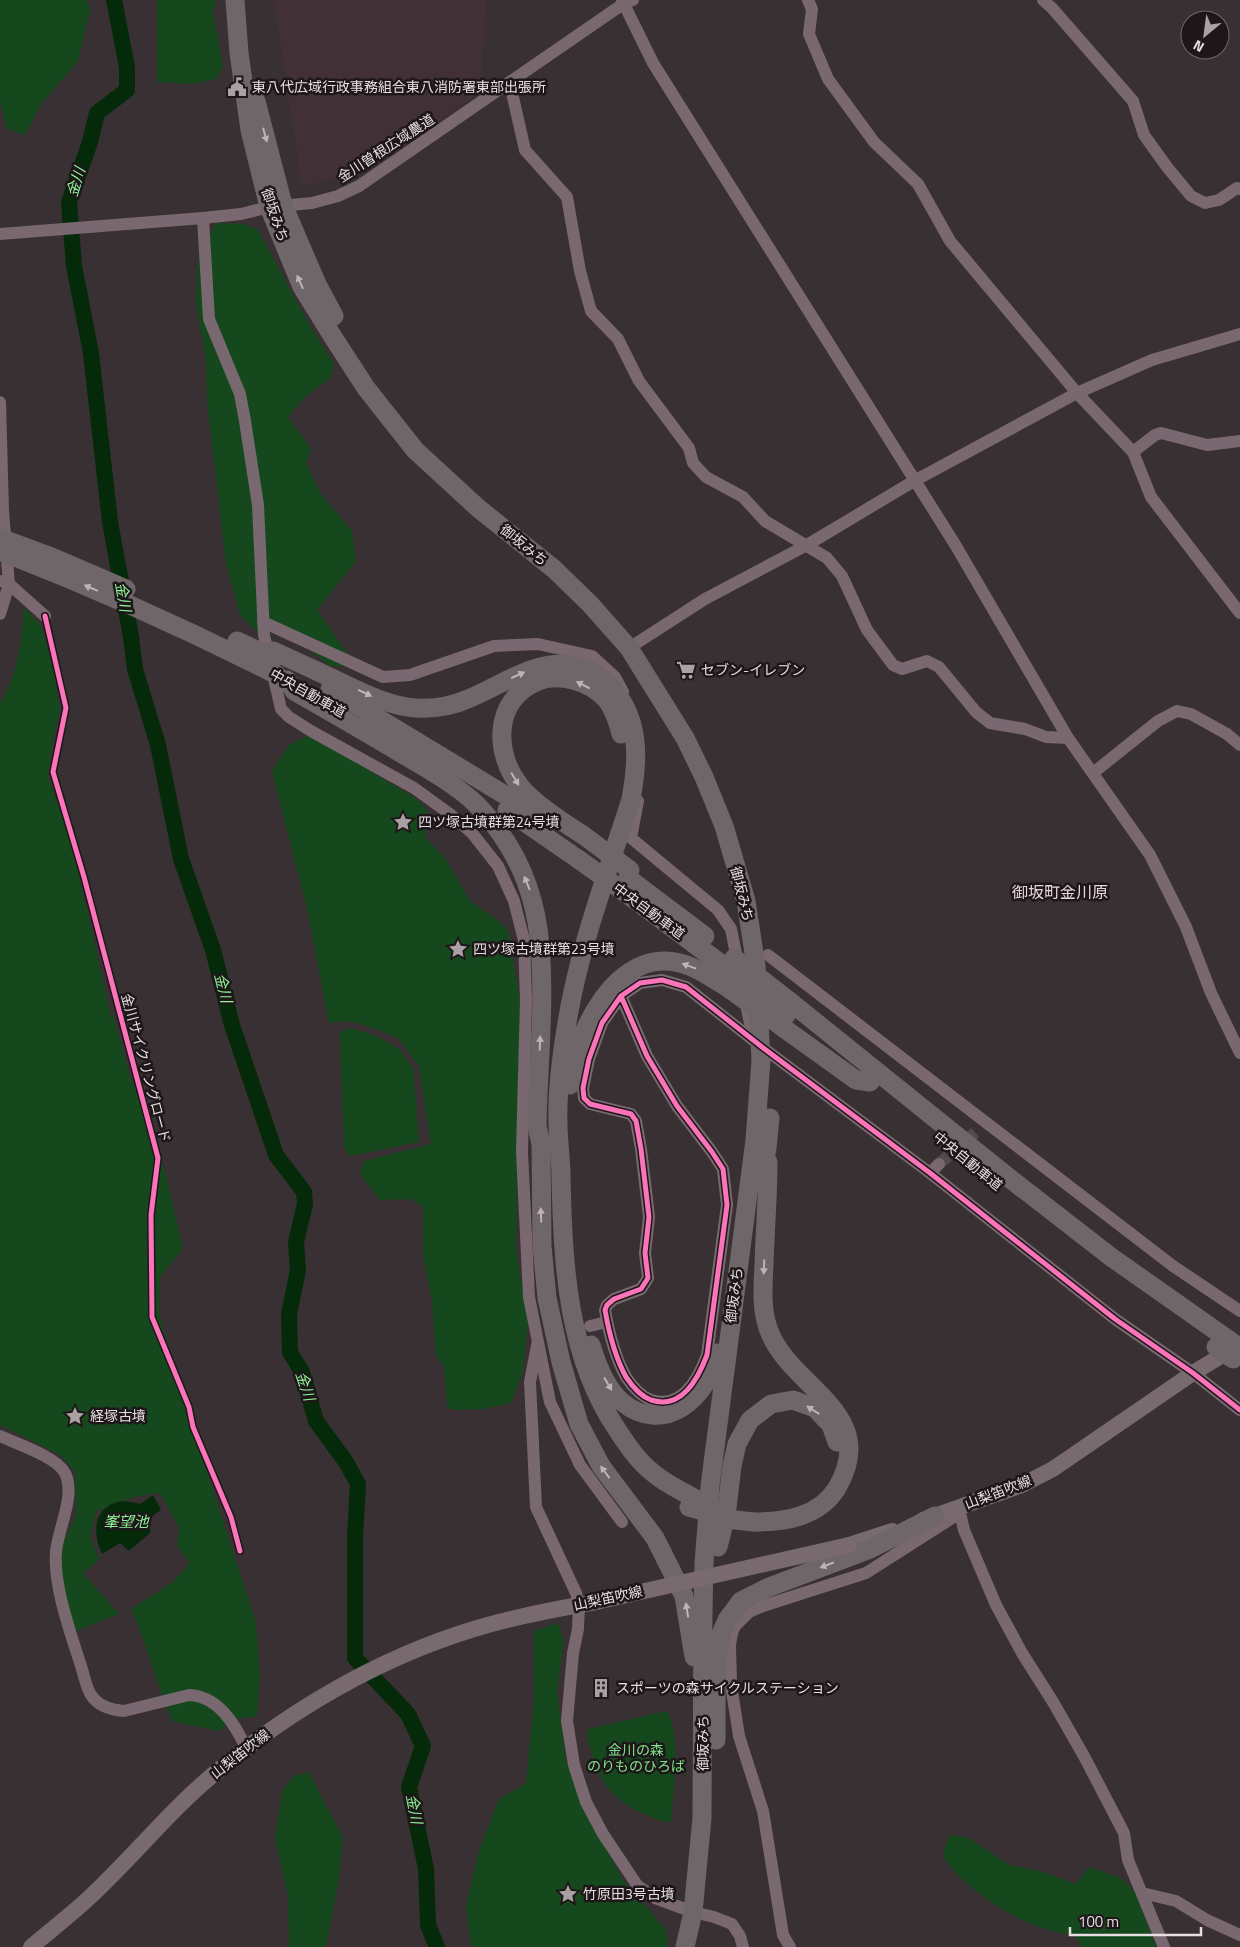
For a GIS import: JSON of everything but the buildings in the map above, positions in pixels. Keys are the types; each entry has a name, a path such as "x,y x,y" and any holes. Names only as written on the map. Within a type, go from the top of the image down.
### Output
{"highway":[{"name":"御坂みち","path":"235,0 239,53 250,130 276,206 344,336 375,380 422,439 481,495 564,562 634,645 695,731 727,803 743,848 758,900 768,955 763,1048 760,1182 724,1460 716,1611 716,1789 698,1913 686,1947"},
{"name":"御坂みち","path":"246,0 255,98 276,206"},
{"path":"0,538 115,584 246,645 252,643 278,666 294,691 434,773 476,804 509,845 522,868 532,894 540,946 542,982 537,1126 541,1144 542,1246 548,1298 561,1362 580,1424 601,1466 655,1538 684,1596 696,1668 697,1705 704,1763"},
{"name":"中央自動車道","path":"0,552 115,598 203,637 278,666 332,690 471,773 581,846 682,918 732,974"},
{"name":"御坂みち","path":"634,645 685,738 704,777 724,826 747,911 756,966 763,1048"},
{"path":"278,666 397,706 416,708 447,706 468,700 530,669 559,663 588,670 612,687 622,700 634,730 637,761 634,782 631,799 587,936 568,1019 562,1055 558,1125 566,1273 572,1318 591,1384 610,1419 633,1453 652,1473 691,1502"},
{"name":"中央自動車道","path":"278,666 511,812 581,846"},
{"path":"541,1144 546,1127 559,1013 593,881 618,812 625,766 618,719 606,699 573,679 554,678 536,682 522,692 511,704 502,723 501,740 508,767 520,787 552,814 581,846"},
{"name":"中央自動車道","path":"627,880 732,974 1020,1187 1233,1351"},
{"path":"560,1149 568,1126 571,1081 580,1042 595,1010 614,985 637,968 666,962 732,974 786,1015"},
{"name":"中央自動車道","path":"786,1015 1010,1195 1106,1268 1233,1351"},
{"name":"御坂みち","path":"697,1947 704,1763 704,1582 710,1486 761,1144"},
{"path":"542,1246 562,1310 578,1376 598,1418 616,1448 641,1476 657,1490 691,1502 726,1508 776,1522 796,1518 816,1509 832,1496 843,1477 849,1460 847,1438 838,1414 796,1371 768,1330 762,1304 768,1179 761,1144"},
{"path":"566,1273 578,1303 595,1358 609,1387 622,1402 641,1413 663,1415 683,1408 707,1384 739,1212 761,1144"},
{"path":"718,1547 726,1516 732,1466 737,1444 750,1420 770,1404 793,1400 814,1408 831,1425 839,1447 836,1470 826,1486 812,1500 793,1508 753,1517"},
{"path":"716,1668 721,1634 727,1620 741,1601 767,1588 870,1549 935,1516"}],"main road":[{"name":"山梨笛吹線","path":"31,1947 91,1896 194,1792 246,1748 272,1729 372,1669 416,1649 476,1628 849,1545 935,1516 961,1510 1053,1470 1192,1373 1233,1351"}],"street":[{"path":"808,0 812,9 809,34 828,80 874,142 918,184 950,241 1077,393 1133,452 1151,497 1240,613"},
{"path":"1043,0 1133,101 1144,135 1191,196 1205,203 1220,200 1237,188 1240,189"},
{"name":"金川曽根広域農道","path":"1,234 241,214 276,206 312,203 338,196 359,186 510,84 626,1"},
{"path":"626,1 653,63 956,546 1068,738 1157,867 1186,927 1211,993 1240,1053"},
{"path":"510,84 525,150 566,197 580,271 591,311 618,338 639,381 690,448 693,463 706,477 743,497 766,521 827,558 842,576 867,630 893,666 902,669 926,661 939,667 976,712 990,723 1025,729 1046,737 1068,738"},
{"path":"203,218 209,319 240,394 245,421 258,505 264,635 281,709 289,717 311,731 414,788 450,814 472,833 498,866 514,902 524,940 526,1000 522,1152 529,1297 542,1339 550,1402 580,1465 622,1522"},
{"path":"634,645 705,599 807,545 914,481 1077,393 1152,360 1240,334"},
{"path":"0,402 4,582 0,614"},
{"path":"1133,452 1154,435 1161,433 1207,445 1240,441"},
{"path":"4,582 45,616"},
{"path":"264,622 383,677 410,676 494,646 538,644 592,656 615,677 634,712 642,749 641,786 631,838 718,910 731,929 763,1048"},
{"path":"1093,773 1158,721 1177,711 1192,714 1227,734 1240,745"},
{"path":"768,955 982,1127 1173,1266 1240,1311"},
{"path":"621,996 647,1056 677,1106 723,1169 727,1205 712,1354 708,1355 700,1374 690,1388 678,1398 669,1402 647,1399 636,1391 626,1376 615,1352 605,1310 607,1305 614,1299 641,1289 648,1278 645,1253 649,1217 642,1149 636,1121 631,1114 590,1104 584,1098 583,1088 589,1058 602,1023 621,996 640,984 662,980 686,986 763,1048 934,1169 1115,1319 1192,1373 1240,1410"},
{"path":"590,1326 607,1322"},
{"path":"542,1339 530,1382 536,1507 576,1593 579,1605 567,1721 574,1765 586,1802 637,1885 655,1898 732,1924 740,1936 743,1947"},
{"path":"0,1436 50,1458 59,1465 65,1474 68,1484 67,1501 56,1552 57,1576 72,1639 92,1696 105,1707 124,1711 189,1695 197,1695 210,1700 225,1714 238,1730 246,1748"},
{"path":"790,1947 783,1936 763,1811 739,1736 732,1685 730,1645 732,1633 735,1626 749,1612 866,1573 961,1510 964,1530 996,1605 1022,1653 1085,1758 1124,1833 1128,1860 1164,1947"},
{"path":"1142,1893 1176,1901 1207,1920 1240,1935"}],"shaded area":[{"path":"274,0 487,0 480,92 370,169 302,187"}],"green space":[{"path":"0,0 87,0 90,9 78,61 41,104 25,135 7,129 0,101"},
{"path":"157,0 216,0 213,13 223,66 216,79 192,84 157,82"},
{"path":"216,223 243,224 258,230 305,317 334,364 330,378 304,398 288,417 311,449 306,463 321,494 352,531 356,561 317,610 348,654 345,666 330,666 289,634 257,632 240,615 226,563 207,401 206,359 196,303 198,259"},
{"path":"24,607 41,626 53,668 60,710 53,740 48,776 73,848 112,1022 112,1011 128,1070 165,1172 183,1248 160,1277 159,1312 179,1387 256,1622 260,1678 257,1716 234,1719 218,1731 172,1721 131,1609 173,1582 190,1563 177,1546 179,1527 160,1493 137,1496 97,1510 90,1536 99,1560 83,1573 119,1614 71,1633 61,1566 62,1545 76,1515 75,1472 60,1455 0,1425 0,704 11,680 18,657"},
{"path":"309,735 417,799 428,812 425,837 447,861 470,901 500,922 508,931 520,1000 516,1252 528,1320 523,1371 511,1403 483,1409 452,1410 447,1406 444,1366 436,1355 432,1300 423,1257 423,1207 411,1199 380,1200 360,1174 364,1161 431,1144 419,1066 399,1039 376,1029 349,1021 329,1023 307,909 272,771 289,745"},
{"path":"351,1028 377,1036 400,1050 413,1068 419,1142 350,1156 344,1148 340,1032"},
{"path":"558,1623 564,1641 557,1691 566,1761 582,1805 623,1880 666,1930 668,1947 471,1947 466,1905 479,1851 499,1799 526,1783 534,1699 534,1631"},
{"name":"金川の森 のりものひろば","path":"667,1711 672,1722 675,1750 675,1781 671,1822 658,1820 634,1809 624,1803 608,1788 597,1770 587,1736 588,1729"},
{"path":"309,1772 343,1838 339,1879 326,1947 289,1947 288,1895 275,1839 282,1791 294,1776"},
{"path":"949,1835 969,1838 1009,1865 1040,1871 1076,1884 1089,1867 1121,1878 1136,1894 1156,1947 1082,1947 1075,1935 1059,1933 1028,1923 1013,1915 985,1898 953,1870 943,1856"}],"water":[{"name":"峯望池","path":"153,1495 161,1510 150,1518 148,1525 151,1532 129,1551 120,1543 102,1554 96,1531 99,1517 103,1511 120,1501 140,1504"}],"waterway":[{"name":"金川","path":"114,0 127,67 127,90 97,113 90,142 69,202 74,266 91,353 110,522 135,669 158,745 181,859 213,950 232,1025 276,1155 304,1192 305,1204 296,1242 298,1270 289,1314 290,1352 302,1372 316,1421 346,1462 358,1484 355,1537 355,1658 408,1714 423,1746 409,1787 426,1869 428,1925 437,1947"}],"tunnel":[{"path":"939,1164 977,1131"}],"cycle path":[{"name":"金川サイクリングロード","path":"45,616 66,708 53,772 84,877 158,1158 151,1215 152,1317 189,1407 193,1427 231,1517 240,1551"},
{"path":"621,996 647,1056 677,1106 723,1169 727,1205 707,1355 699,1374 687,1390 672,1401 662,1402 643,1396 631,1384 622,1369 613,1345 605,1310 607,1305 614,1299 641,1289 648,1278 645,1253 649,1217 636,1121 631,1114 590,1104 584,1098 583,1088 589,1059 602,1023 621,996 640,983 662,980 686,987 762,1047 930,1173 1115,1319 1193,1373 1240,1410"}],"place":[{"name":"東八代広域行政事務組合東八消防署東部出張所","path":"237,87"},
{"name":"セブン-イレブン","path":"686,670"},
{"name":"四ツ塚古墳群第24号墳","path":"403,822"},
{"name":"四ツ塚古墳群第23号墳","path":"458,949"},
{"name":"経塚古墳","path":"75,1416"},
{"name":"スポーツの森サイクルステーション","path":"601,1688"},
{"name":"竹原田3号古墳","path":"568,1894"}],"district":[{"name":"御坂町金川原","path":"1060,892"}]}
